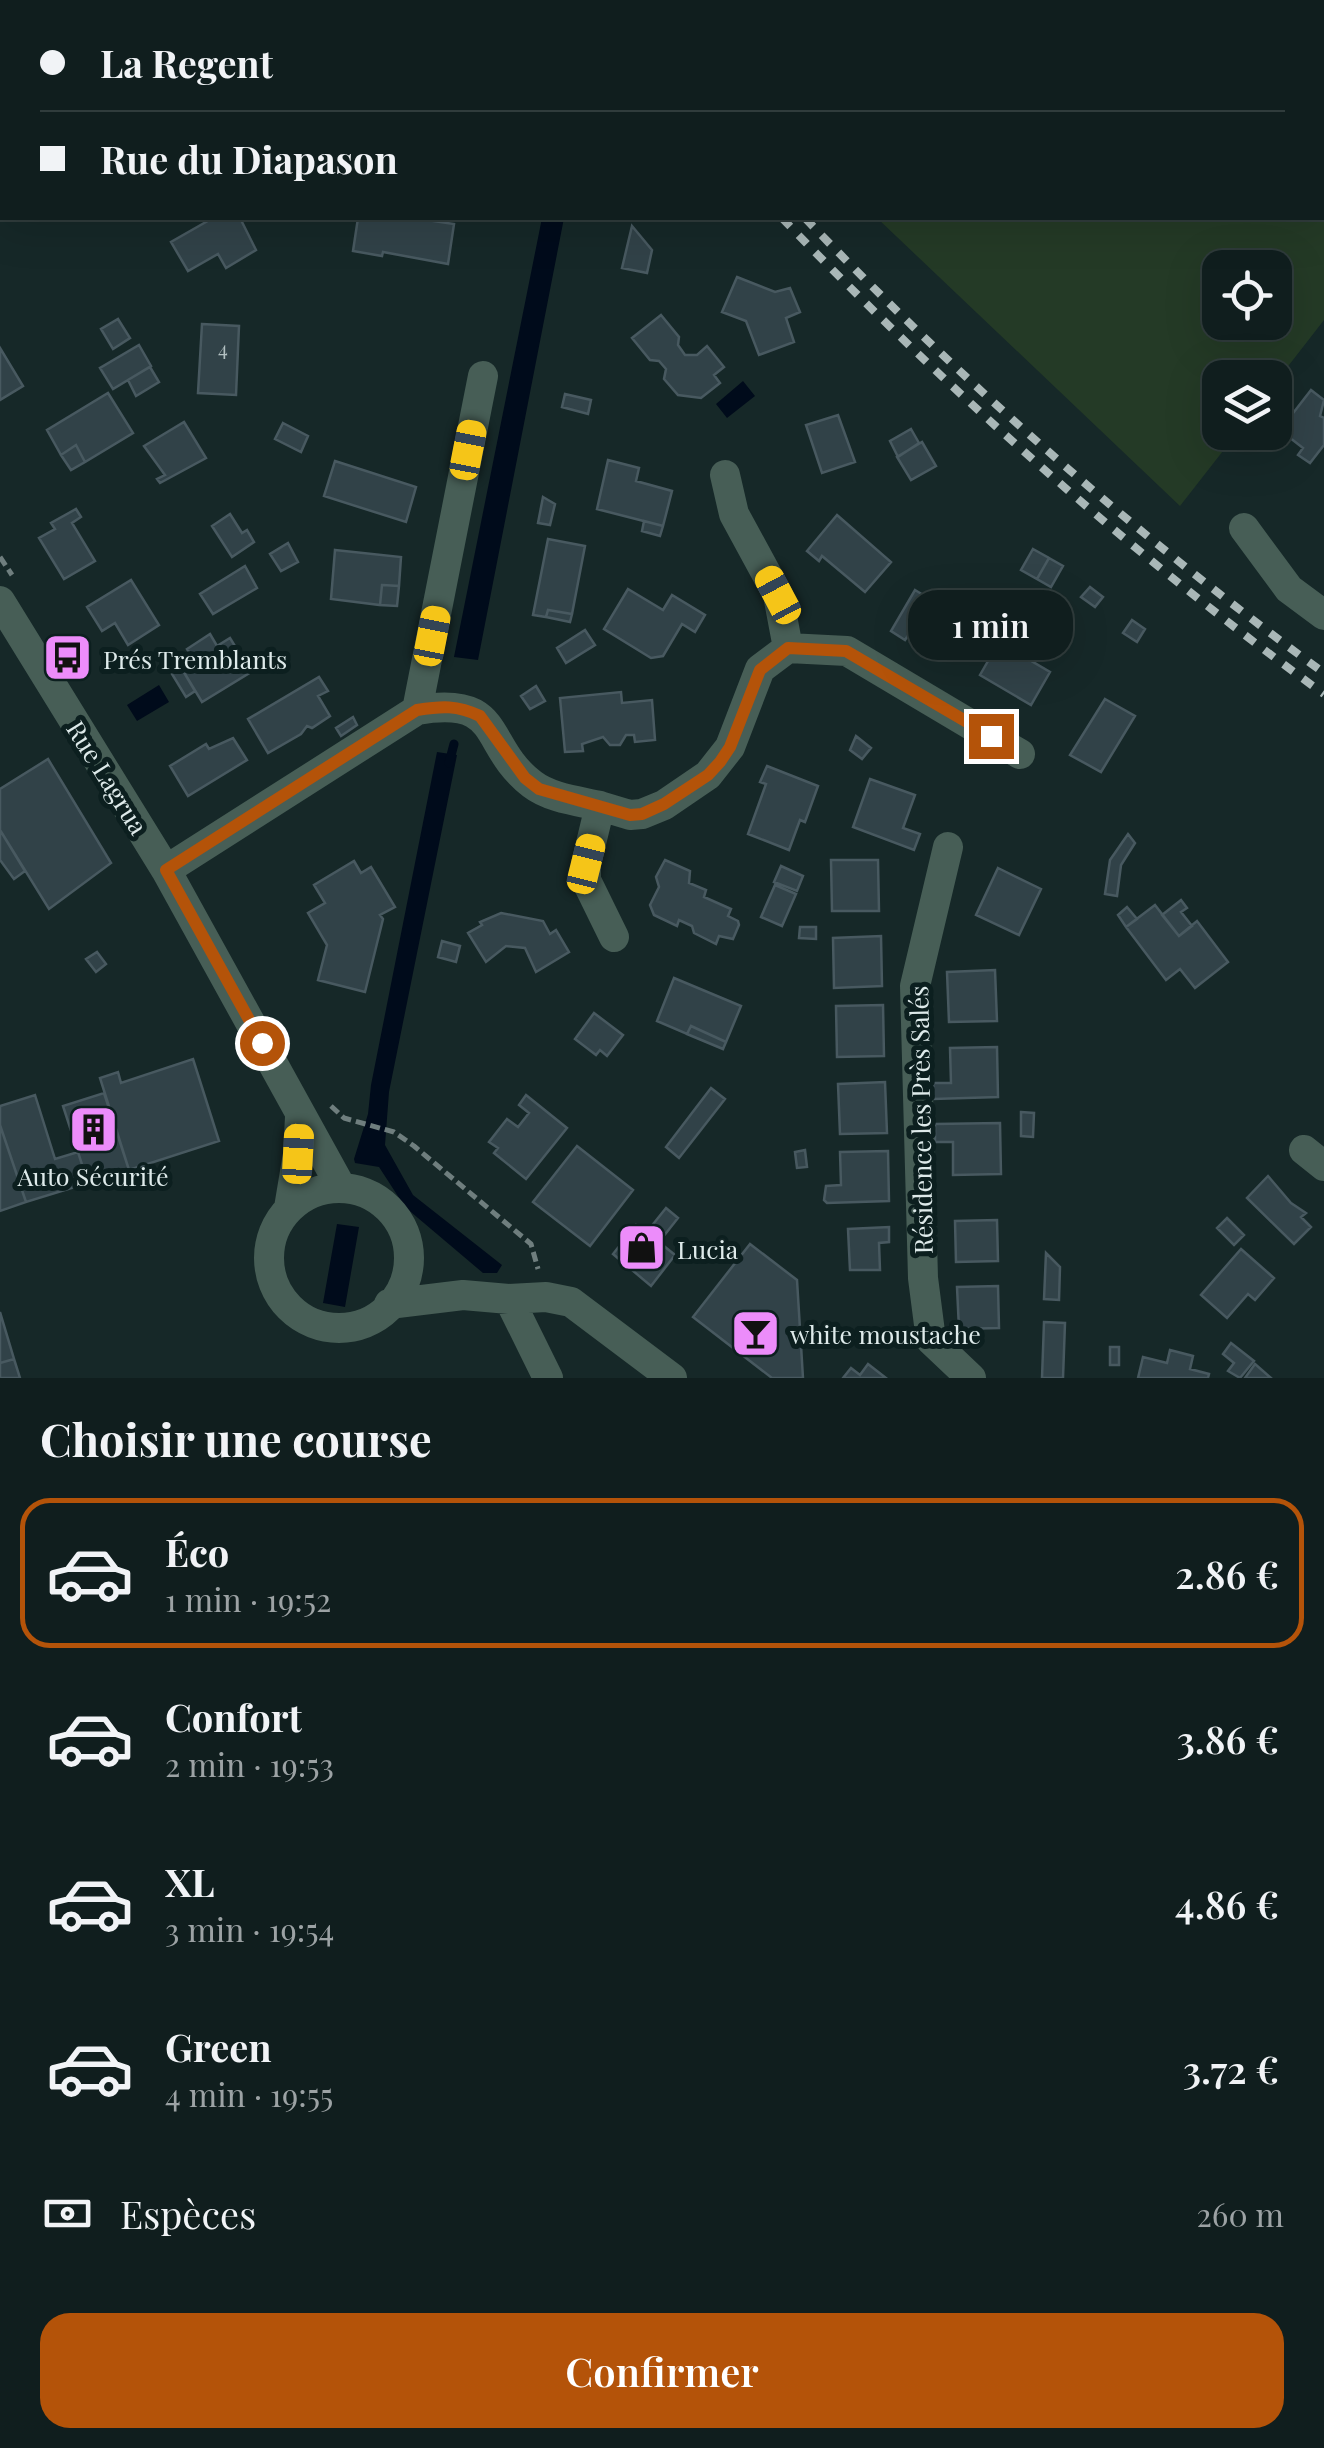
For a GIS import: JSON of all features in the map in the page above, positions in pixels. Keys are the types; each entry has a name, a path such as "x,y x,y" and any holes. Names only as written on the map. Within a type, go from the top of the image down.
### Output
{"street":[{"path":"417,710 483,376"},
{"path":"725,475 734,514 778,595 788,648"},
{"path":"1244,528 1289,589 1324,615"},
{"name":"Rue Lagrua","path":"0,601 166,870 340,1187"},
{"path":"166,870 417,710 446,705 480,716 532,784 549,794 630,815 642,814 708,775 730,747 760,670 788,648 846,651 1020,754"},
{"path":"600,806 586,880 614,937"},
{"name":"Résidence les Près Salés","path":"948,847 915,986 923,1278 931,1340 971,1378"},
{"path":"289,1208 300,1112"},
{"path":"340,1187 371,1195 391,1211 406,1235 409,1252 401,1290 380,1315 350,1328 319,1326 305,1320 283,1301 272,1280 268,1255 274,1229 289,1208 312,1193 340,1187"},
{"path":"409,1252 464,1295"},
{"path":"389,1304 464,1295 571,1302 672,1378"},
{"path":"509,1299 548,1378"}],"path":[{"path":"358,1123 394,1132 530,1244 546,1298"}],"green space":[{"path":"879,220 1324,220 1324,320 1292,361 1202,360 1202,450 1224,450 1180,506"}],"water":[{"path":"542,220 564,220 478,660 454,657"},
{"path":"743,381 755,396 727,418 716,404"},
{"path":"159,685 169,702 137,721 127,705"},
{"path":"437,752 457,755 389,1092 385,1145 413,1195 502,1265 497,1273 483,1273 405,1207 379,1167 355,1163 354,1159 368,1114"},
{"path":"337,1224 359,1227 345,1307 323,1303"}],"building":[{"path":"210,220 241,220 256,250 226,268 218,254 188,271 171,242"},
{"path":"358,220 454,224 448,264 383,252 382,256 353,251"},
{"path":"632,226 652,250 647,273 622,268"},
{"path":"737,277 775,292 790,288 800,312 786,318 794,342 759,355 746,321 722,312"},
{"path":"661,315 679,337 678,345 685,355 697,355 707,346 724,367 714,375 720,383 701,398 678,395 664,379 666,369 659,361 650,360 632,338"},
{"path":"118,319 130,338 113,349 101,329"},
{"path":"202,324 239,326 236,395 198,393"},
{"path":"139,345 151,366 113,389 100,368"},
{"path":"0,348 23,386 0,400"},
{"path":"150,367 159,382 136,396 128,380"},
{"path":"1311,390 1324,400 1320,416 1324,418 1324,445 1310,463 1298,455 1303,448 1292,439 1292,415"},
{"path":"108,393 133,433 85,462 76,445 61,455 47,430"},
{"path":"565,394 591,400 588,414 562,407"},
{"path":"838,415 855,462 822,473 806,425"},
{"path":"184,422 206,458 160,483 157,479 165,475 144,446"},
{"path":"283,423 308,436 301,452 275,439"},
{"path":"911,429 919,443 898,457 890,441"},
{"path":"922,442 936,466 911,480 897,457"},
{"path":"76,445 85,462 71,470 61,455"},
{"path":"608,460 639,468 636,481 672,491 663,526 597,509"},
{"path":"335,461 416,487 406,522 324,496"},
{"path":"543,497 555,504 550,525 538,523"},
{"path":"76,509 81,517 72,523 95,561 64,579 39,538 55,529 51,523"},
{"path":"230,514 242,533 247,530 254,542 232,557 212,526"},
{"path":"837,515 891,562 865,592 822,556 819,561 807,551"},
{"path":"644,521 663,526 660,536 642,531"},
{"path":"548,539 585,546 572,614 548,610 546,617 533,615"},
{"path":"288,543 298,562 281,571 270,554"},
{"path":"1033,549 1049,558 1037,579 1021,570"},
{"path":"335,550 401,557 399,586 382,585 380,605 331,599"},
{"path":"1049,558 1063,566 1051,587 1037,579"},
{"path":"245,566 257,588 213,614 200,594"},
{"path":"131,580 159,625 128,645 115,623 102,631 87,607"},
{"path":"382,585 399,586 397,606 380,605"},
{"path":"1090,587 1103,597 1095,607 1081,597"},
{"path":"628,589 663,610 672,595 705,615 695,632 682,624 663,656 651,658 604,629"},
{"path":"915,590 969,623 948,658 909,634 905,640 891,631"},
{"path":"548,610 572,614 570,622 546,617"},
{"path":"1132,620 1145,629 1137,642 1123,633"},
{"path":"585,630 595,645 566,663 557,648"},
{"path":"210,634 217,646 230,638 251,672 202,702 182,669 194,660 187,649"},
{"path":"999,642 1050,672 1031,705 980,675"},
{"path":"182,669 195,691 186,697 172,674"},
{"path":"319,677 328,691 318,696 330,716 312,728 307,726 301,734 268,753 248,719"},
{"path":"536,686 545,701 530,709 521,696"},
{"path":"621,692 622,703 652,700 655,740 635,742 634,735 626,735 620,745 610,745 603,737 582,744 583,751 565,752 560,698"},
{"path":"1105,699 1135,716 1101,772 1070,755"},
{"path":"353,717 357,725 341,736 336,728"},
{"path":"856,736 871,748 862,759 850,750"},
{"path":"233,738 247,760 188,796 170,766 206,744 209,749"},
{"path":"48,759 111,863 49,909 0,830 0,789"},
{"path":"767,766 818,786 805,822 800,820 789,850 748,834 766,784 760,782"},
{"path":"870,779 915,795 903,828 920,834 914,850 853,827"},
{"path":"0,830 25,871 14,879 0,860"},
{"path":"1128,834 1135,843 1121,865 1117,896 1105,894 1110,860"},
{"path":"665,860 690,871 689,883 706,890 704,897 731,909 728,916 739,925 733,939 719,936 716,944 694,933 692,926 679,920 677,926 654,915 650,905 659,887 656,877"},
{"path":"831,860 878,860 879,911 832,911"},
{"path":"354,861 361,873 371,867 395,907 380,915 383,919 365,992 318,980 327,945 308,913 325,903 314,885"},
{"path":"781,866 803,876 797,891 774,882"},
{"path":"998,868 1041,889 1019,935 976,915"},
{"path":"775,885 796,894 782,926 761,917"},
{"path":"1181,900 1187,908 1181,912 1192,926 1179,936 1162,915"},
{"path":"1155,905 1179,936 1197,921 1228,962 1195,988 1180,969 1166,980 1126,927"},
{"path":"1127,907 1137,919 1126,927 1118,915"},
{"path":"501,913 543,921 550,934 556,930 569,952 536,972 525,948 506,946 486,962 468,933 482,925 480,922"},
{"path":"800,927 816,927 816,939 799,938"},
{"path":"881,936 882,986 834,988 833,938"},
{"path":"442,941 460,946 456,962 438,957"},
{"path":"97,952 106,964 96,972 86,959"},
{"path":"995,970 997,1021 949,1022 947,972"},
{"path":"674,978 741,1006 726,1042 691,1026 687,1034 657,1021"},
{"path":"883,1005 884,1056 837,1057 836,1006"},
{"path":"594,1013 623,1035 607,1056 600,1050 596,1055 575,1039"},
{"path":"691,1026 726,1042 723,1049 687,1034"},
{"path":"997,1047 998,1097 934,1099 933,1083 951,1083 950,1048"},
{"path":"193,1059 219,1141 129,1170 100,1078 118,1072 121,1083"},
{"path":"885,1082 887,1133 840,1134 838,1084"},
{"path":"711,1088 725,1099 679,1158 666,1147"},
{"name":"Auto Sécurité","path":"104,1093 129,1170 88,1183 63,1106"},
{"path":"35,1095 55,1159 78,1152 88,1183 26,1202 0,1125 0,1106"},
{"path":"526,1095 567,1128 526,1179 494,1153 498,1148 489,1142 507,1119 518,1127 529,1113 519,1105"},
{"path":"1021,1112 1034,1113 1033,1137 1021,1136"},
{"path":"1000,1123 1001,1174 953,1175 953,1142 935,1142 935,1124"},
{"path":"0,1125 26,1202 0,1211"},
{"path":"577,1146 633,1190 590,1246 533,1202"},
{"path":"805,1150 807,1167 797,1168 795,1152"},
{"path":"888,1151 889,1201 824,1200 826,1186 841,1185 840,1152"},
{"path":"1268,1176 1291,1203 1306,1213 1301,1217 1311,1227 1294,1244 1247,1198"},
{"name":"Lucia","path":"666,1208 678,1218 659,1242 675,1255 651,1286 613,1254 636,1225 646,1233"},
{"path":"1227,1218 1244,1235 1234,1245 1217,1228"},
{"path":"997,1220 998,1261 956,1262 955,1221"},
{"path":"889,1227 889,1242 879,1243 880,1270 850,1270 848,1229"},
{"path":"750,1244 797,1280 803,1378 772,1378 693,1317"},
{"path":"1241,1249 1274,1278 1255,1300 1248,1294 1227,1318 1201,1295"},
{"path":"1046,1253 1060,1267 1059,1300 1044,1299"},
{"path":"998,1286 999,1328 959,1329 957,1287"},
{"path":"0,1312 14,1359 0,1363"},
{"path":"1044,1322 1065,1323 1063,1378 1042,1378"},
{"path":"1231,1343 1254,1361 1240,1378 1228,1371 1234,1363 1223,1354"},
{"path":"1110,1347 1119,1347 1119,1365 1110,1365"},
{"path":"1170,1350 1193,1356 1190,1369 1209,1374 1208,1378 1138,1378 1143,1357 1167,1363"},
{"path":"14,1359 20,1378 0,1378 0,1363"},
{"path":"868,1364 886,1378 843,1378 851,1368 860,1375"},
{"path":"1255,1364 1271,1378 1245,1378"}],"waterway":[{"path":"449,763 454,744"}],"railway":[{"path":"784,220 909,345 1042,468 1182,585 1324,694"},
{"path":"807,220 927,340 1054,457 1187,568 1324,673"}],"place":[{"name":"Prés Tremblants","path":"68,658"},
{"name":"Auto Sécurité","path":"93,1129"},
{"name":"Lucia","path":"642,1248"},
{"name":"white moustache","path":"755,1333"}],"route":[{"path":"262,1043 166,870 417,710 446,705 480,716 525,778 539,789 630,815 653,810 708,775 730,747 760,670 788,648 846,651 991,736"}]}
